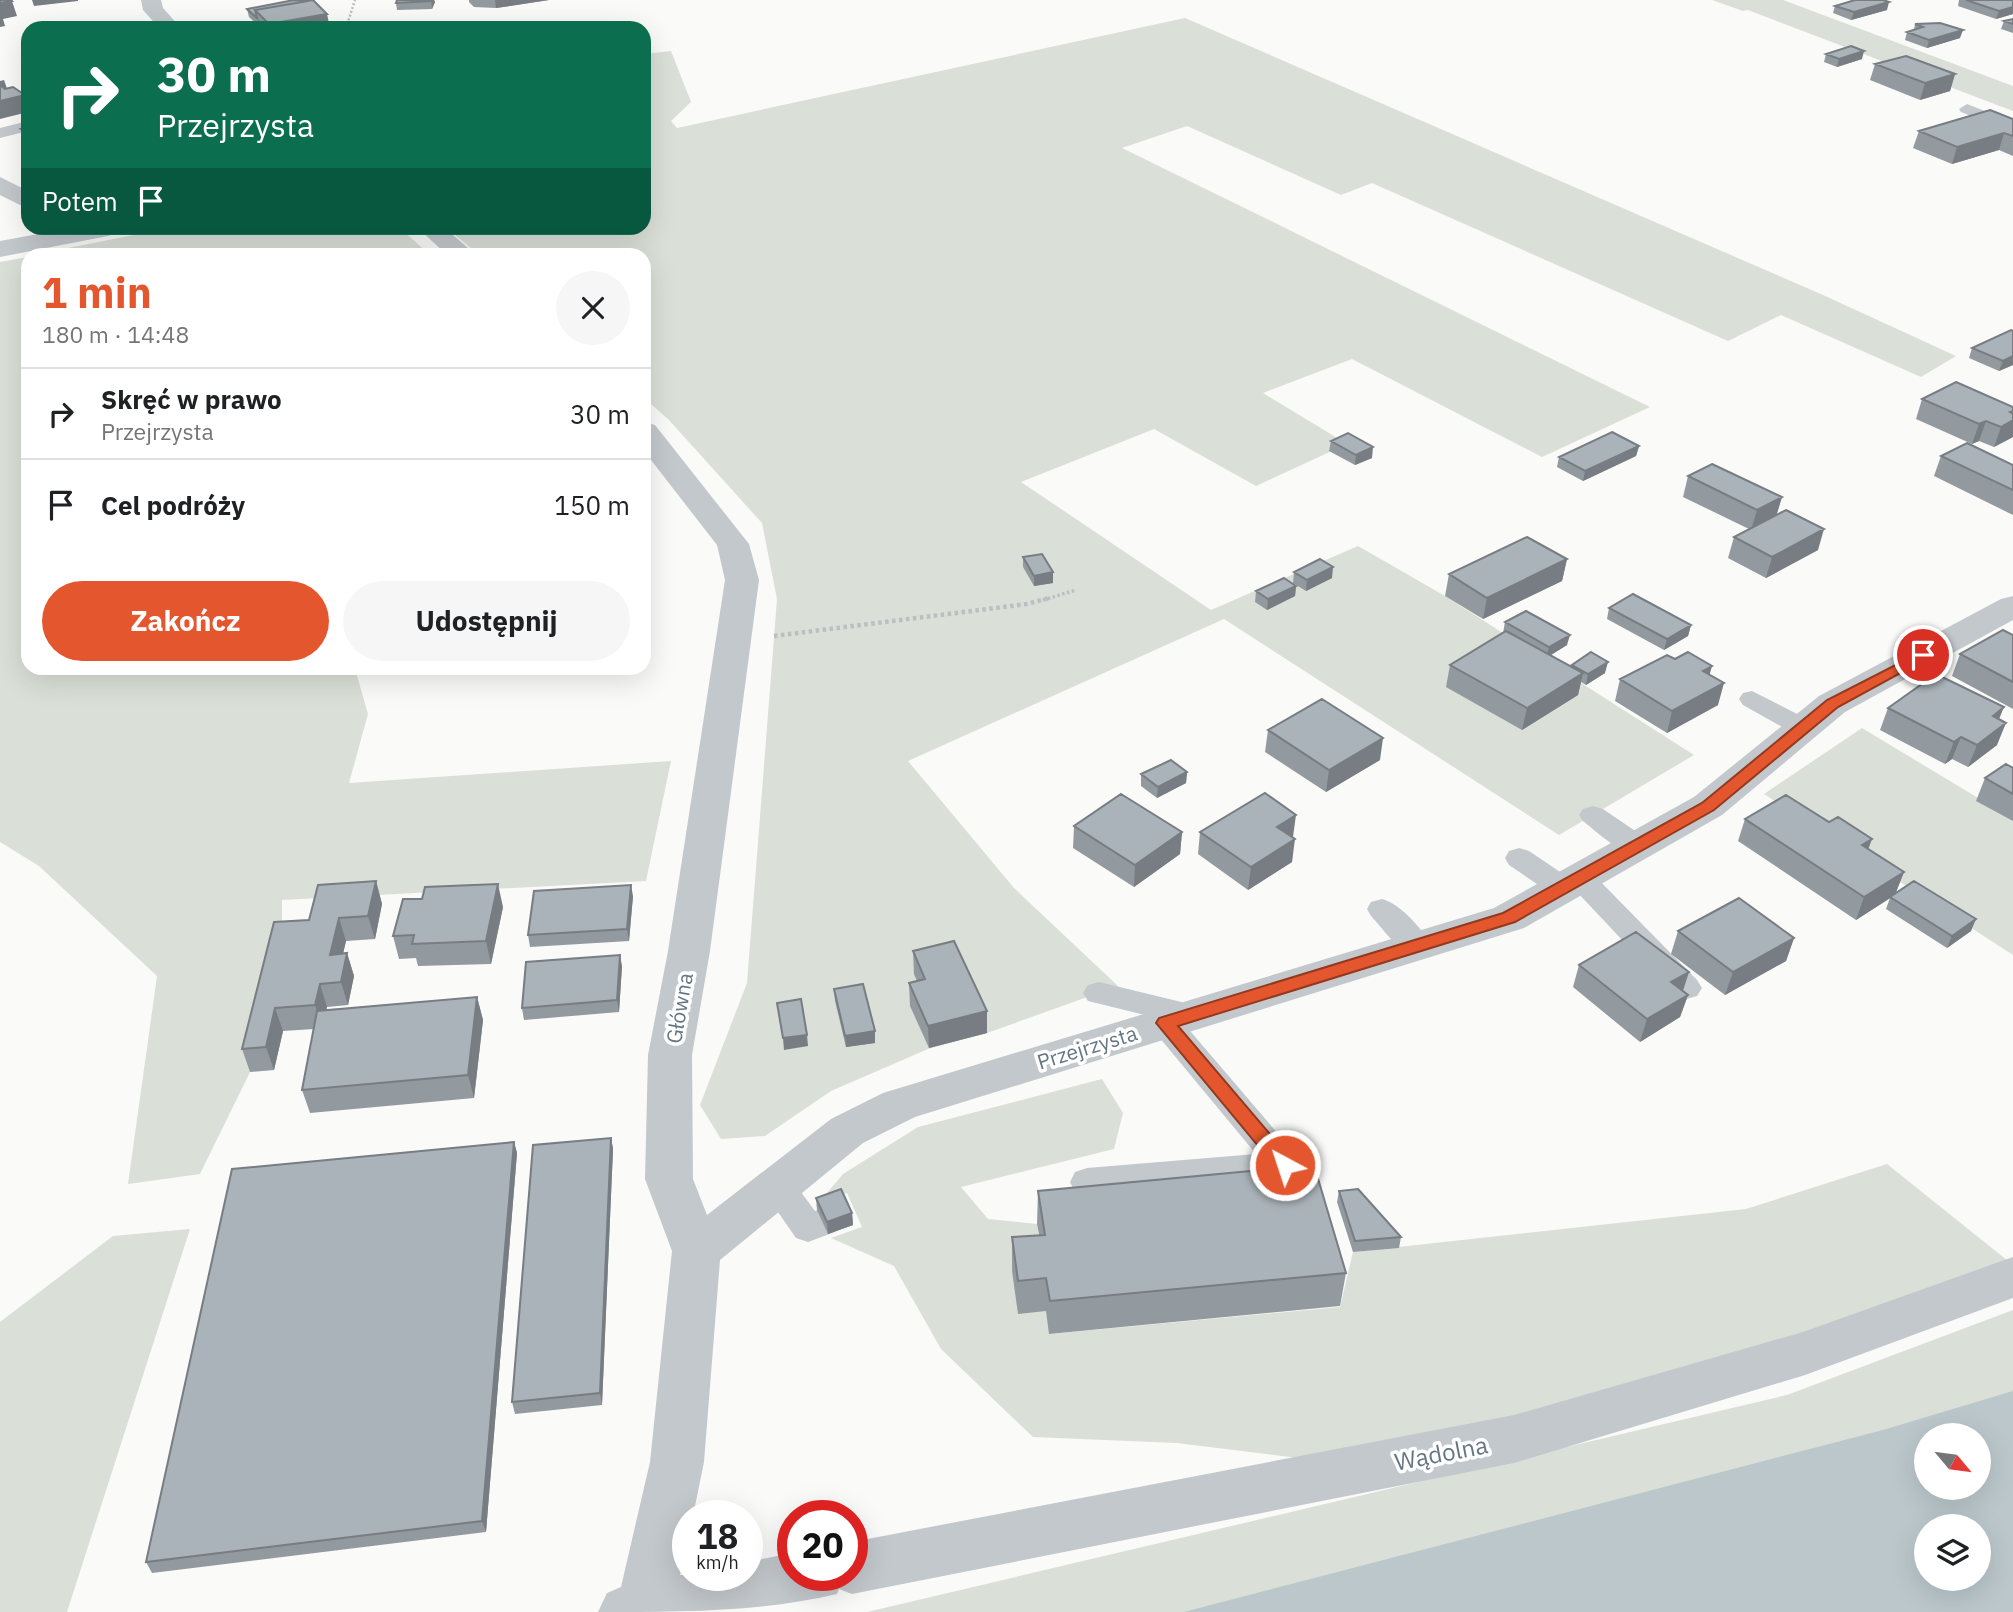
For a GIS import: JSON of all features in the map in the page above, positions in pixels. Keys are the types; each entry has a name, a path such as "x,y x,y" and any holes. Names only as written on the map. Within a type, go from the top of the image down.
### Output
{"street":[{"path":"151,0 153,10 164,21"},
{"path":"0,184 21,198"},
{"path":"0,249 55,235"},
{"path":"438,235 454,248"},
{"name":"Główna","path":"638,1611 677,1462 696,1251 669,1179 670,1055 689,951 742,580 733,544 651,440"},
{"name":"Przejrzysta","path":"696,1251 847,1131 899,1105 1509,918 1708,806 1832,704 2013,606"},
{"name":"Wądolna","path":"868,1565 1514,1439 1805,1353 2013,1277"},
{"path":"638,1611 777,1583"}],"lane":[{"path":"1967,109 2013,128"},
{"path":"0,133 21,128"},
{"path":"1752,699 1804,728"},
{"path":"1592,815 1637,846"},
{"path":"1519,858 1571,883 1686,988"},
{"path":"1382,909 1417,946"},
{"path":"1087,1182 1285,1165 1178,1019 1099,993"},
{"path":"777,1186 808,1228 823,1222"}],"path":[{"path":"348,21 355,0"},
{"path":"735,640 1027,604 1076,590"}],"shaded area":[{"path":"1712,0 1783,0 2013,86 2013,111 1748,10 1743,11"},
{"path":"1185,18 1823,295 1956,356 1921,377 1781,315 1728,341 1372,183 1341,195 1187,126 1122,148 1650,407 1542,457 1352,359 1263,393 1347,444 1256,486 1154,429 1021,482 1211,610 1358,546 1445,596 1694,755 1559,835 1224,619 908,761 1014,888 1118,986 987,1033 928,1049 831,1091 765,1136 721,1139 700,1105 747,983 777,599 762,523 668,419 651,404 651,248 471,248 455,235 651,235 651,53 671,51 691,102 671,121 677,128"},
{"path":"134,235 408,235 422,248 68,248"},
{"path":"21,258 21,675 357,675 368,714 349,783 671,761 646,881 282,900 282,945 250,1072 200,1174 128,1184 157,976 39,866 0,842 0,262"},
{"path":"1862,728 2013,819 2013,955 1764,794"},
{"path":"1102,1079 1123,1113 1114,1149 961,1187 988,1219 1037,1224 1050,1334 1340,1307 1353,1252 1746,1209 1887,1164 2013,1265 2013,1277 1371,1467 1177,1443 1033,1437 941,1349 894,1266 831,1238 862,1227 847,1193 815,1207 843,1174 918,1127"},
{"path":"190,1229 67,1612 0,1612 0,1322 113,1236"},
{"path":"2013,1310 2013,1612 867,1612 1787,1395"},
{"path":"2013,1391 2013,1612 1184,1612 1883,1430"}],"building":[{"path":"294,0 308,1 255,10 257,18 247,9"},
{"path":"313,0 327,14 286,21 266,21 255,10"},
{"path":"397,0 431,0 431,1 396,3"},
{"path":"1855,0 1889,2 1854,12 1835,6"},
{"path":"1966,0 2013,0 2013,7 1999,11"},
{"path":"1940,23 1963,30 1929,40 1907,32 1923,27 1915,24"},
{"path":"1851,46 1864,51 1839,59 1826,54"},
{"path":"1906,56 1955,74 1925,83 1875,64"},
{"path":"0,85 5,89 13,87 21,92 21,96 0,101"},
{"path":"1990,110 2013,119 2013,136 2004,133 1957,147 1919,131"},
{"path":"2011,330 2013,356 2003,361 1972,348"},
{"path":"1956,382 2013,407 2010,412 2013,414 2013,420 2001,427 1986,421 1979,424 1922,399"},
{"path":"1612,432 1639,446 1585,471 1559,457"},
{"path":"1348,433 1373,447 1356,455 1331,441"},
{"path":"1967,443 2013,465 2013,490 1941,456"},
{"path":"1712,464 1782,497 1757,510 1688,476"},
{"path":"1786,510 1824,529 1772,557 1734,537"},
{"path":"1527,537 1567,559 1487,598 1449,574"},
{"path":"1042,554 1053,572 1034,576 1023,557"},
{"path":"1320,559 1333,567 1307,580 1294,572"},
{"path":"1284,578 1296,586 1268,599 1256,591"},
{"path":"1633,594 1691,625 1667,639 1609,608"},
{"path":"1526,611 1570,635 1549,647 1505,622"},
{"path":"2003,630 2013,635 2013,682 1960,654"},
{"path":"1506,631 1583,673 1527,708 1450,665"},
{"path":"1591,652 1608,662 1588,674 1572,665"},
{"path":"1688,652 1712,666 1703,671 1724,683 1672,711 1620,679 1667,655 1675,659"},
{"path":"1936,674 2004,707 1993,716 2006,723 1977,745 1961,737 1954,742 1888,708"},
{"path":"1322,699 1383,738 1329,770 1268,730"},
{"path":"1171,760 1187,772 1158,787 1141,774"},
{"path":"2006,764 2013,768 2013,794 1985,778"},
{"path":"1265,793 1296,815 1277,827 1295,839 1251,867 1200,832"},
{"path":"1121,794 1182,832 1135,865 1074,826"},
{"path":"1786,795 1829,822 1838,817 1872,839 1862,845 1904,872 1864,897 1745,819"},
{"path":"376,881 368,916 339,918 330,955 347,953 341,982 320,984 315,1005 275,1008 266,1047 242,1049 274,922 309,920 318,885"},
{"path":"1914,881 1976,919 1952,936 1890,897"},
{"path":"498,884 486,941 412,944 414,935 393,936 403,899 422,899 425,887"},
{"path":"631,885 627,929 528,935 534,891"},
{"path":"1739,898 1794,938 1733,972 1678,931"},
{"path":"1636,932 1689,972 1671,982 1688,995 1647,1019 1579,965"},
{"path":"954,941 987,1011 928,1026 909,983 925,979 913,951"},
{"path":"620,955 617,1000 522,1008 526,962"},
{"path":"863,984 875,1031 845,1036 834,989"},
{"path":"477,997 468,1075 302,1090 317,1011"},
{"path":"801,999 807,1035 783,1038 777,1003"},
{"path":"611,1138 600,1393 512,1402 533,1145"},
{"path":"514,1142 482,1521 146,1562 232,1169"},
{"path":"1314,1165 1346,1273 1050,1301 1046,1278 1018,1281 1012,1237 1045,1235 1038,1191"},
{"path":"841,1189 852,1213 827,1222 816,1198"},
{"path":"1358,1189 1401,1237 1355,1241 1339,1191"}],"route":[{"path":"1285,1165 1165,1023 1509,918 1708,806 1832,704 1923,655"}]}
